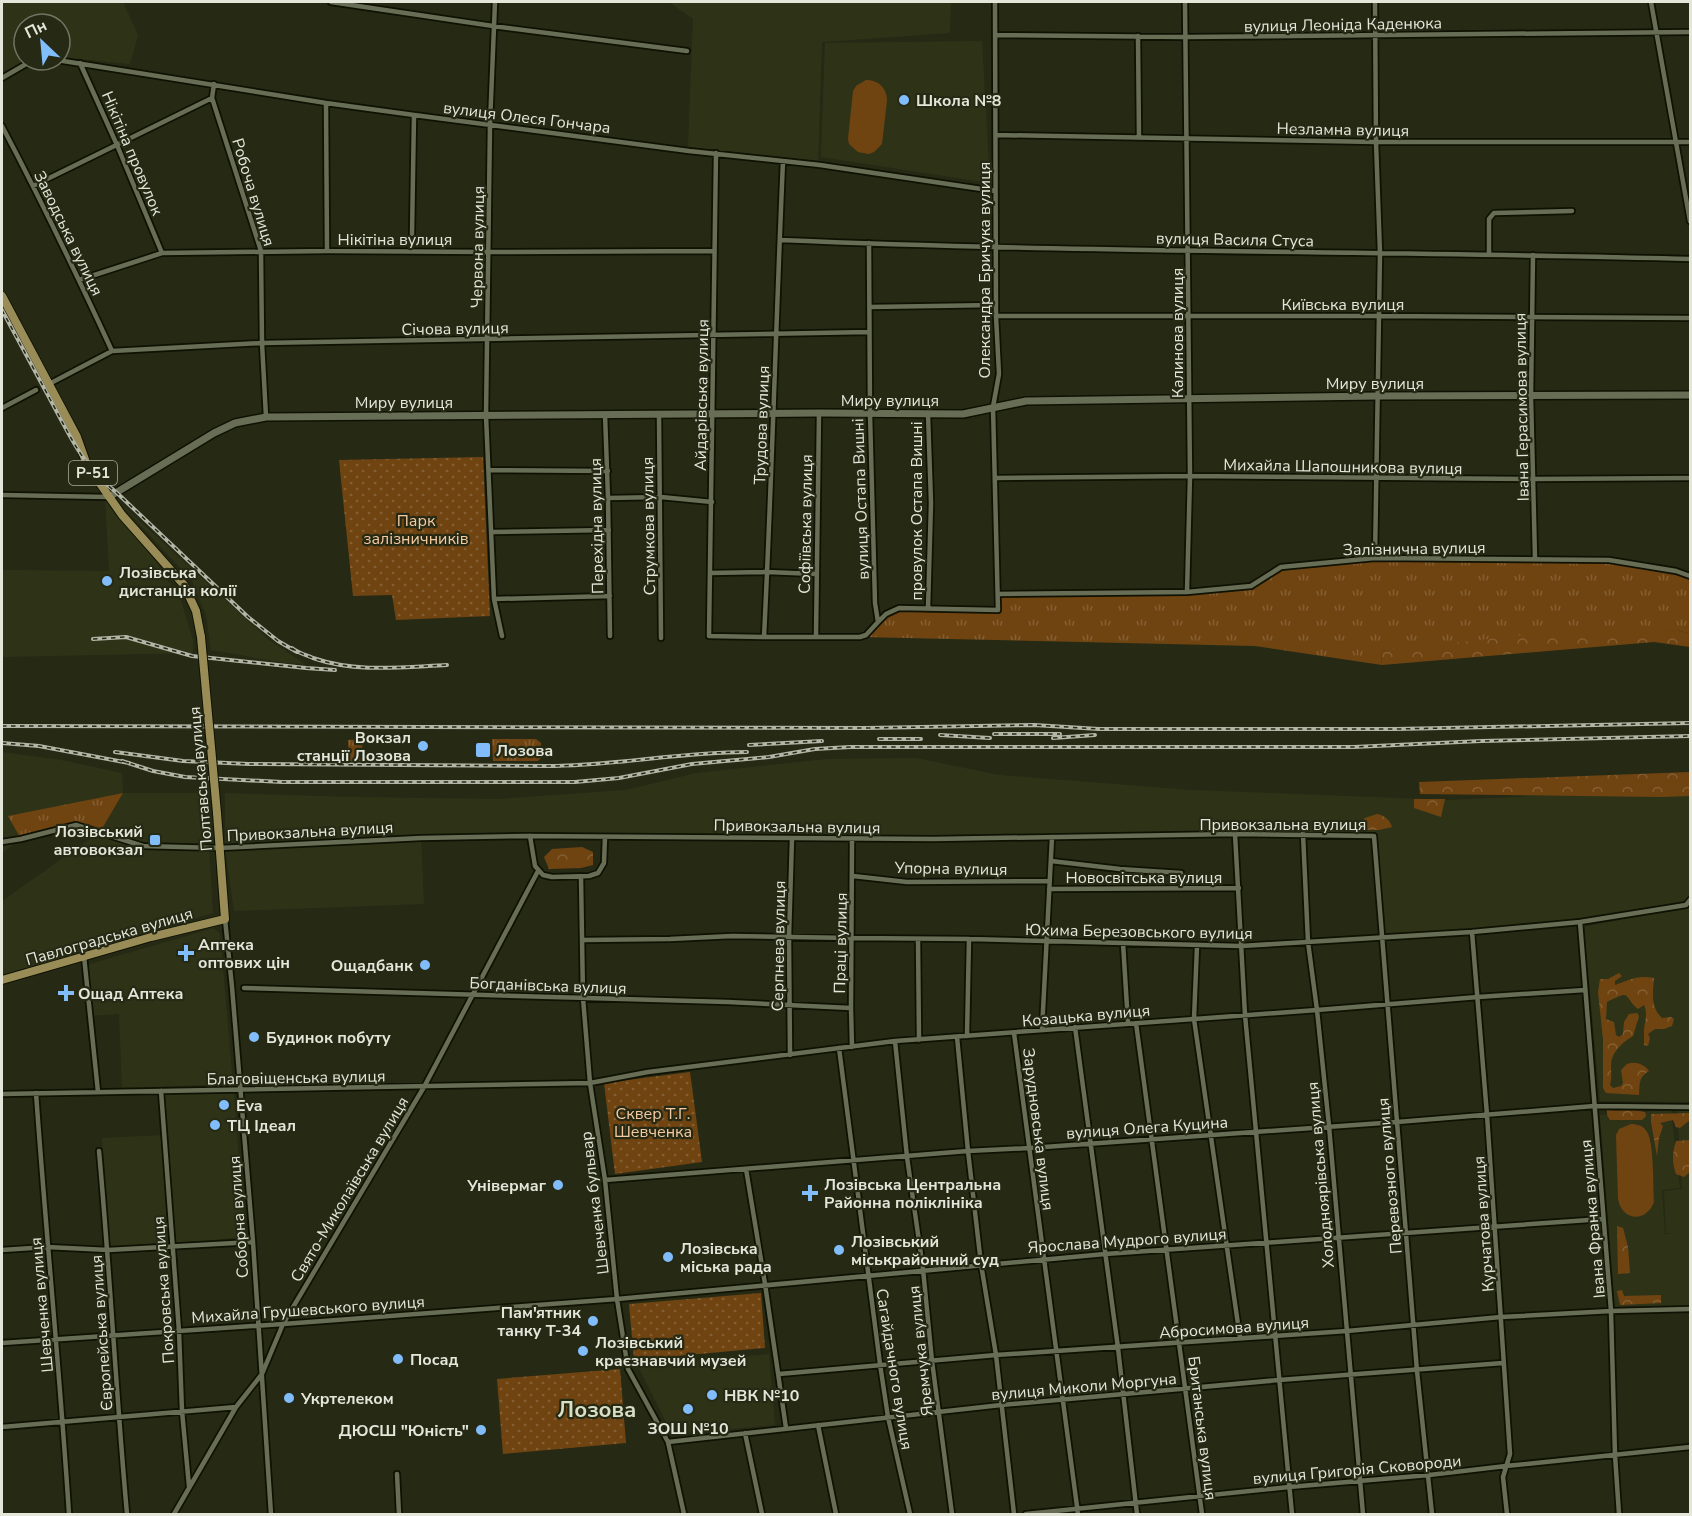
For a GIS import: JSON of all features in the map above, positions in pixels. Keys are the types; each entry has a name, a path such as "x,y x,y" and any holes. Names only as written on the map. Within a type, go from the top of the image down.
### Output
{"main road":[{"name":"Р-51","path":"2,296 77,436 87,465 109,497"},
{"name":"Миру вулиця","path":"109,497 214,433 235,423 266,417 774,413 963,414 1026,401 1378,396 1690,395"},
{"name":"Полтавська вулиця","path":"109,497 184,585 196,611 201,637 225,919"},
{"name":"Павлоградська вулиця","path":"2,980 151,937 225,919"}],"street":[{"path":"330,2 687,51"},
{"name":"Червона вулиця","path":"495,2 490,124 486,416 494,599 502,636"},
{"name":"Олександра Бричука вулиця","path":"928,609 998,610 993,407 999,374 996,316 996,2"},
{"name":"Калинова вулиця","path":"1185,2 1190,398 1187,592"},
{"path":"1375,2 1380,253 1375,558"},
{"path":"1651,2 1690,221"},
{"name":"вулиця Леоніда Каденюка","path":"996,35 1185,37 1690,32"},
{"path":"1138,36 1139,138"},
{"name":"вулиця Олеся Гончара","path":"72,62 326,103 820,165 995,191"},
{"name":"Нікітіна провулок","path":"80,63 162,253"},
{"name":"Робоча вулиця","path":"214,84 212,98 261,251 266,417"},
{"path":"33,186 212,98"},
{"path":"326,103 327,251"},
{"path":"411,234 414,115"},
{"name":"Заводська вулиця","path":"2,126 112,351"},
{"name":"Незламна вулиця","path":"996,135 1376,142 1690,142"},
{"name":"Айдарівська вулиця","path":"716,153 709,636 764,637"},
{"name":"Трудова вулиця","path":"764,637 783,161"},
{"path":"1489,254 1489,219 1494,213 1572,211"},
{"name":"вулиця Василя Стуса","path":"780,240 1189,251 1690,259"},
{"name":"вулиця Остапа Вишні","path":"869,243 870,414 875,592 878,622"},
{"name":"Нікітіна вулиця","path":"79,280 162,253 714,251"},
{"name":"Івана Герасимова вулиця","path":"1533,255 1531,396 1535,558"},
{"path":"870,307 996,305"},
{"name":"Київська вулиця","path":"996,316 1690,318"},
{"name":"Січова вулиця","path":"49,384 112,351 262,343 869,332"},
{"path":"2,408 36,390"},
{"name":"Софіївська вулиця","path":"816,636 819,413"},
{"name":"Перехідна вулиця","path":"605,414 609,498 610,636"},
{"name":"провулок Остапа Вишні","path":"928,414 931,503 928,609"},
{"name":"Струмкова вулиця","path":"658,415 661,497 661,638"},
{"path":"489,470 608,471"},
{"name":"Михайла Шапошникова вулиця","path":"995,478 1190,476 1690,478"},
{"path":"2,495 109,497"},
{"path":"609,498 661,497 712,502"},
{"path":"492,532 609,530"},
{"name":"Залізнична вулиця","path":"998,594 1187,592 1251,586 1281,567 1375,558 1609,560 1676,571 1690,576"},
{"path":"710,573 816,574"},
{"path":"494,599 610,596"},
{"path":"764,637 861,637 866,635 886,614 899,608 928,609"},
{"name":"Привокзальна вулиця","path":"2,842 76,825 143,846 219,848 421,838 530,836 852,839 1235,834 1374,836"},
{"path":"1235,834 1245,1015 1292,1515"},
{"name":"Холодноярівська вулиця","path":"1303,834 1308,942 1329,1126 1363,1515"},
{"path":"530,836 534,863 538,871 549,877 581,877 595,874 602,868 605,860 605,837"},
{"name":"Перевозного вулиця","path":"1374,836 1417,1371 1432,1515"},
{"path":"1042,1030 1052,837"},
{"name":"Серпнева вулиця","path":"790,1055 789,937 792,838"},
{"name":"Праці вулиця","path":"852,839 852,1047"},
{"path":"1051,861 1120,870 1181,873"},
{"name":"Свято-Миколаївська вулиця","path":"174,1515 236,1407 262,1374 283,1324 424,1087 538,871"},
{"name":"Упорна вулиця","path":"853,876 907,882 1050,881"},
{"name":"Шевченка бульвар","path":"581,877 583,998 590,1083 605,1180 617,1299 628,1369 668,1442 684,1515"},
{"name":"Новосвітська вулиця","path":"1049,889 1239,888"},
{"name":"Юхима Березовського вулиця","path":"583,940 732,936 1241,946 1472,932 1580,922 1686,904 1690,900"},
{"name":"Соборна вулиця","path":"225,919 253,1242 271,1515"},
{"name":"Івана Франка вулиця","path":"1580,922 1611,1311 1619,1515"},
{"name":"Курчатова вулиця","path":"1472,932 1510,1455 1503,1477 1507,1515"},
{"path":"918,939 919,1040"},
{"path":"968,1036 969,939"},
{"path":"1123,943 1128,1023"},
{"path":"1197,946 1194,1019 1240,1338"},
{"path":"84,956 98,1092"},
{"name":"Богданівська вулиця","path":"244,988 728,1002 851,1008"},
{"name":"Козацька вулиця","path":"590,1083 648,1072 895,1041 1585,990"},
{"name":"Британська вулиця","path":"1136,1023 1202,1515"},
{"path":"1075,1027 1124,1395 1137,1515"},
{"name":"Зарудновська вулиця","path":"1014,1033 1078,1512"},
{"path":"957,1037 981,1264 996,1355 1014,1515"},
{"name":"Яремчука вулиця","path":"895,1041 907,1157 923,1269 938,1412 952,1515"},
{"name":"Сагайдачного вулиця","path":"839,1048 879,1364 888,1417 910,1515"},
{"name":"Благовіщенська вулиця","path":"2,1094 590,1083"},
{"name":"Покровська вулиця","path":"161,1091 189,1488"},
{"name":"Шевченка вулиця","path":"36,1094 69,1515"},
{"name":"вулиця Олега Куцина","path":"605,1180 968,1151 1397,1122 1594,1106 1690,1107"},
{"name":"Європейська вулиця","path":"99,1151 108,1250 118,1417 128,1515"},
{"path":"746,1169 786,1428"},
{"name":"Ярослава Мудрого вулиця","path":"617,1299 981,1264 1603,1219"},
{"path":"2,1250 47,1247 108,1250 253,1242"},
{"name":"Михайла Грушевського вулиця","path":"2,1343 617,1299"},
{"name":"Абросимова вулиця","path":"779,1374 879,1364 1180,1344 1501,1317 1611,1311 1690,1310"},
{"name":"вулиця Миколи Моргуна","path":"668,1442 1001,1405 1503,1363"},
{"path":"2,1427 236,1407"},
{"path":"818,1425 836,1515"},
{"path":"745,1433 762,1515"},
{"name":"вулиця Григорія Сковороди","path":"1026,1515 1078,1512 1136,1502 1429,1475 1690,1447"},
{"path":"397,1474 399,1515"}],"shaded area":[{"path":"2,2 123,2 138,35 130,64 72,58 72,12 12,12 12,68 2,73"},
{"path":"669,2 951,2 950,33 822,42 818,161 688,147 693,19"},
{"name":"Школа №8","path":"982,41 990,183 821,157 825,43"},
{"path":"105,497 157,563 181,601 193,640 193,653 2,657 2,570 109,571"},
{"path":"119,502 269,640 305,664 286,663 211,650 206,615 192,581"},
{"path":"2,752 61,760 122,773 123,793 9,816 21,839 2,853"},
{"path":"916,758 999,775 1192,790 1449,800 1690,789 1690,900 1686,905 1580,922 1382,938 1374,836 1303,834 1052,837 421,838 424,904 234,911 225,847 225,793 498,799 626,790 696,773 827,759"},
{"path":"123,793 202,793 209,848 213,913 2,975 2,901 100,832"},
{"path":"1690,904 1690,1102 1600,1101 1584,927"},
{"path":"215,929 220,934 233,1084 122,1088 119,1014 88,1016 83,966"},
{"path":"234,1093 245,1237 110,1249 102,1138 166,1135 165,1094"},
{"path":"1677,1107 1690,1107 1690,1307 1615,1307 1600,1115 1671,1110 1680,1188 1662,1190 1665,1234 1674,1234 1666,1233 1664,1191 1682,1189"},
{"name":"НВК №10","path":"769,1354 775,1425 672,1434 638,1366"}],"green space":[{"path":"866,80 875,81 881,86 886,92 887,101 882,144 869,154 858,152 849,144 848,139 853,91 856,86"},
{"name":"Парк залізничників","path":"483,457 490,616 396,620 392,595 353,596 339,460"},
{"path":"1375,558 1609,560 1676,571 1690,576 1690,634 1677,630 1381,651 1382,665 1255,646 861,637 886,614 899,608 998,610 998,594 1187,592 1251,586 1281,567"},
{"path":"1677,630 1690,634 1690,647 1654,642 1382,665 1381,651 1542,633"},
{"path":"362,739 363,761 349,761 348,740"},
{"path":"492,739 536,739 541,743 541,758 538,761 493,761"},
{"path":"1690,772 1690,796 1420,794 1419,782"},
{"path":"123,793 100,832 76,825 21,839 8,816"},
{"path":"1414,799 1445,799 1441,817 1414,808"},
{"path":"1377,814 1386,818 1392,827 1379,830 1313,830 1324,819 1324,828 1350,828 1351,825 1357,826 1365,818"},
{"path":"582,847 593,852 593,865 581,868 549,869 544,857 552,849"},
{"path":"1619,973 1622,976 1615,981 1615,985 1638,978 1654,978 1653,1000 1658,1014 1662,1018 1674,1019 1672,1026 1655,1029 1648,1034 1650,1038 1648,1046 1644,1045 1646,1014 1644,1005 1638,1009 1624,995 1607,1002 1606,1019 1614,1022 1616,1035 1619,1037 1623,1034 1624,1022 1629,1014 1637,1013 1639,1016 1633,1036 1622,1044 1613,1056 1610,1085 1613,1088 1621,1086 1623,1083 1621,1070 1627,1064 1639,1064 1649,1071 1641,1079 1639,1095 1606,1093 1603,1088 1603,1039 1598,992 1600,979 1608,979"},
{"name":"Сквер Т.Г. Шевченка","path":"690,1072 702,1162 615,1174 604,1083"},
{"path":"1607,1110 1640,1111 1645,1112 1646,1116 1642,1120 1610,1120"},
{"path":"1690,1113 1690,1120 1680,1128 1676,1127 1673,1120 1660,1123 1663,1126 1657,1156 1651,1114"},
{"path":"1631,1124 1642,1127 1649,1137 1654,1202 1646,1213 1634,1217 1624,1212 1618,1199 1616,1135 1619,1129"},
{"path":"1690,1140 1690,1172 1684,1177 1676,1174 1673,1162 1674,1150 1676,1141"},
{"path":"1617,1226 1623,1228 1628,1247 1630,1273 1618,1274"},
{"path":"1622,1290 1624,1296 1661,1295 1661,1303 1620,1305 1617,1291"},
{"path":"761,1293 765,1348 634,1360 629,1304"},
{"path":"620,1369 626,1443 503,1454 497,1379"}],"railway":[{"path":"2,310 71,437 94,472 248,617 278,641 297,652"},
{"path":"93,639 126,637 192,656 335,670"},
{"path":"292,648 313,658 346,666 396,668 447,665"},
{"path":"2,726 867,728 1034,725 1099,729 1396,729 1690,723"},
{"path":"994,734 1060,734"},
{"path":"940,735 990,738"},
{"path":"1053,738 1095,735"},
{"path":"122,761 153,771 185,777 282,782 575,782 619,778 692,764 850,747 1354,747 1481,741 1690,736"},
{"path":"879,739 921,739"},
{"path":"749,745 822,741"},
{"path":"2,743 39,746 129,763"},
{"path":"115,752 183,761 249,764 547,766 747,752"}],"place":[{"name":"Школа №8","path":"904,100"},
{"name":"Лозівська дистанція колії","path":"107,581"},
{"name":"Вокзал станції Лозова","path":"423,746"},
{"name":"Лозова","path":"483,750"},
{"name":"Лозівський автовокзал","path":"155,840"},
{"name":"Аптека оптових цін","path":"186,953"},
{"name":"Ощадбанк","path":"425,965"},
{"name":"Ощад Аптека","path":"66,993"},
{"name":"Будинок побуту","path":"254,1037"},
{"name":"Eva","path":"224,1105"},
{"name":"ТЦ Ідеал","path":"215,1125"},
{"name":"Універмаг","path":"558,1185"},
{"name":"Лозівська Центральна Районна поліклініка","path":"810,1193"},
{"name":"Лозівський міськрайонний суд","path":"839,1250"},
{"name":"Лозівська міська рада","path":"668,1257"},
{"name":"Пам'ятник танку Т-34","path":"593,1321"},
{"name":"Лозівський краєзнавчий музей","path":"583,1351"},
{"name":"Посад","path":"398,1359"},
{"name":"НВК №10","path":"712,1395"},
{"name":"Укртелеком","path":"289,1398"},
{"name":"ЗОШ №10","path":"688,1409"},
{"name":"ДЮСШ \"Юність\"","path":"481,1430"}],"district":[{"name":"Лозова","path":"597,1409"}]}
